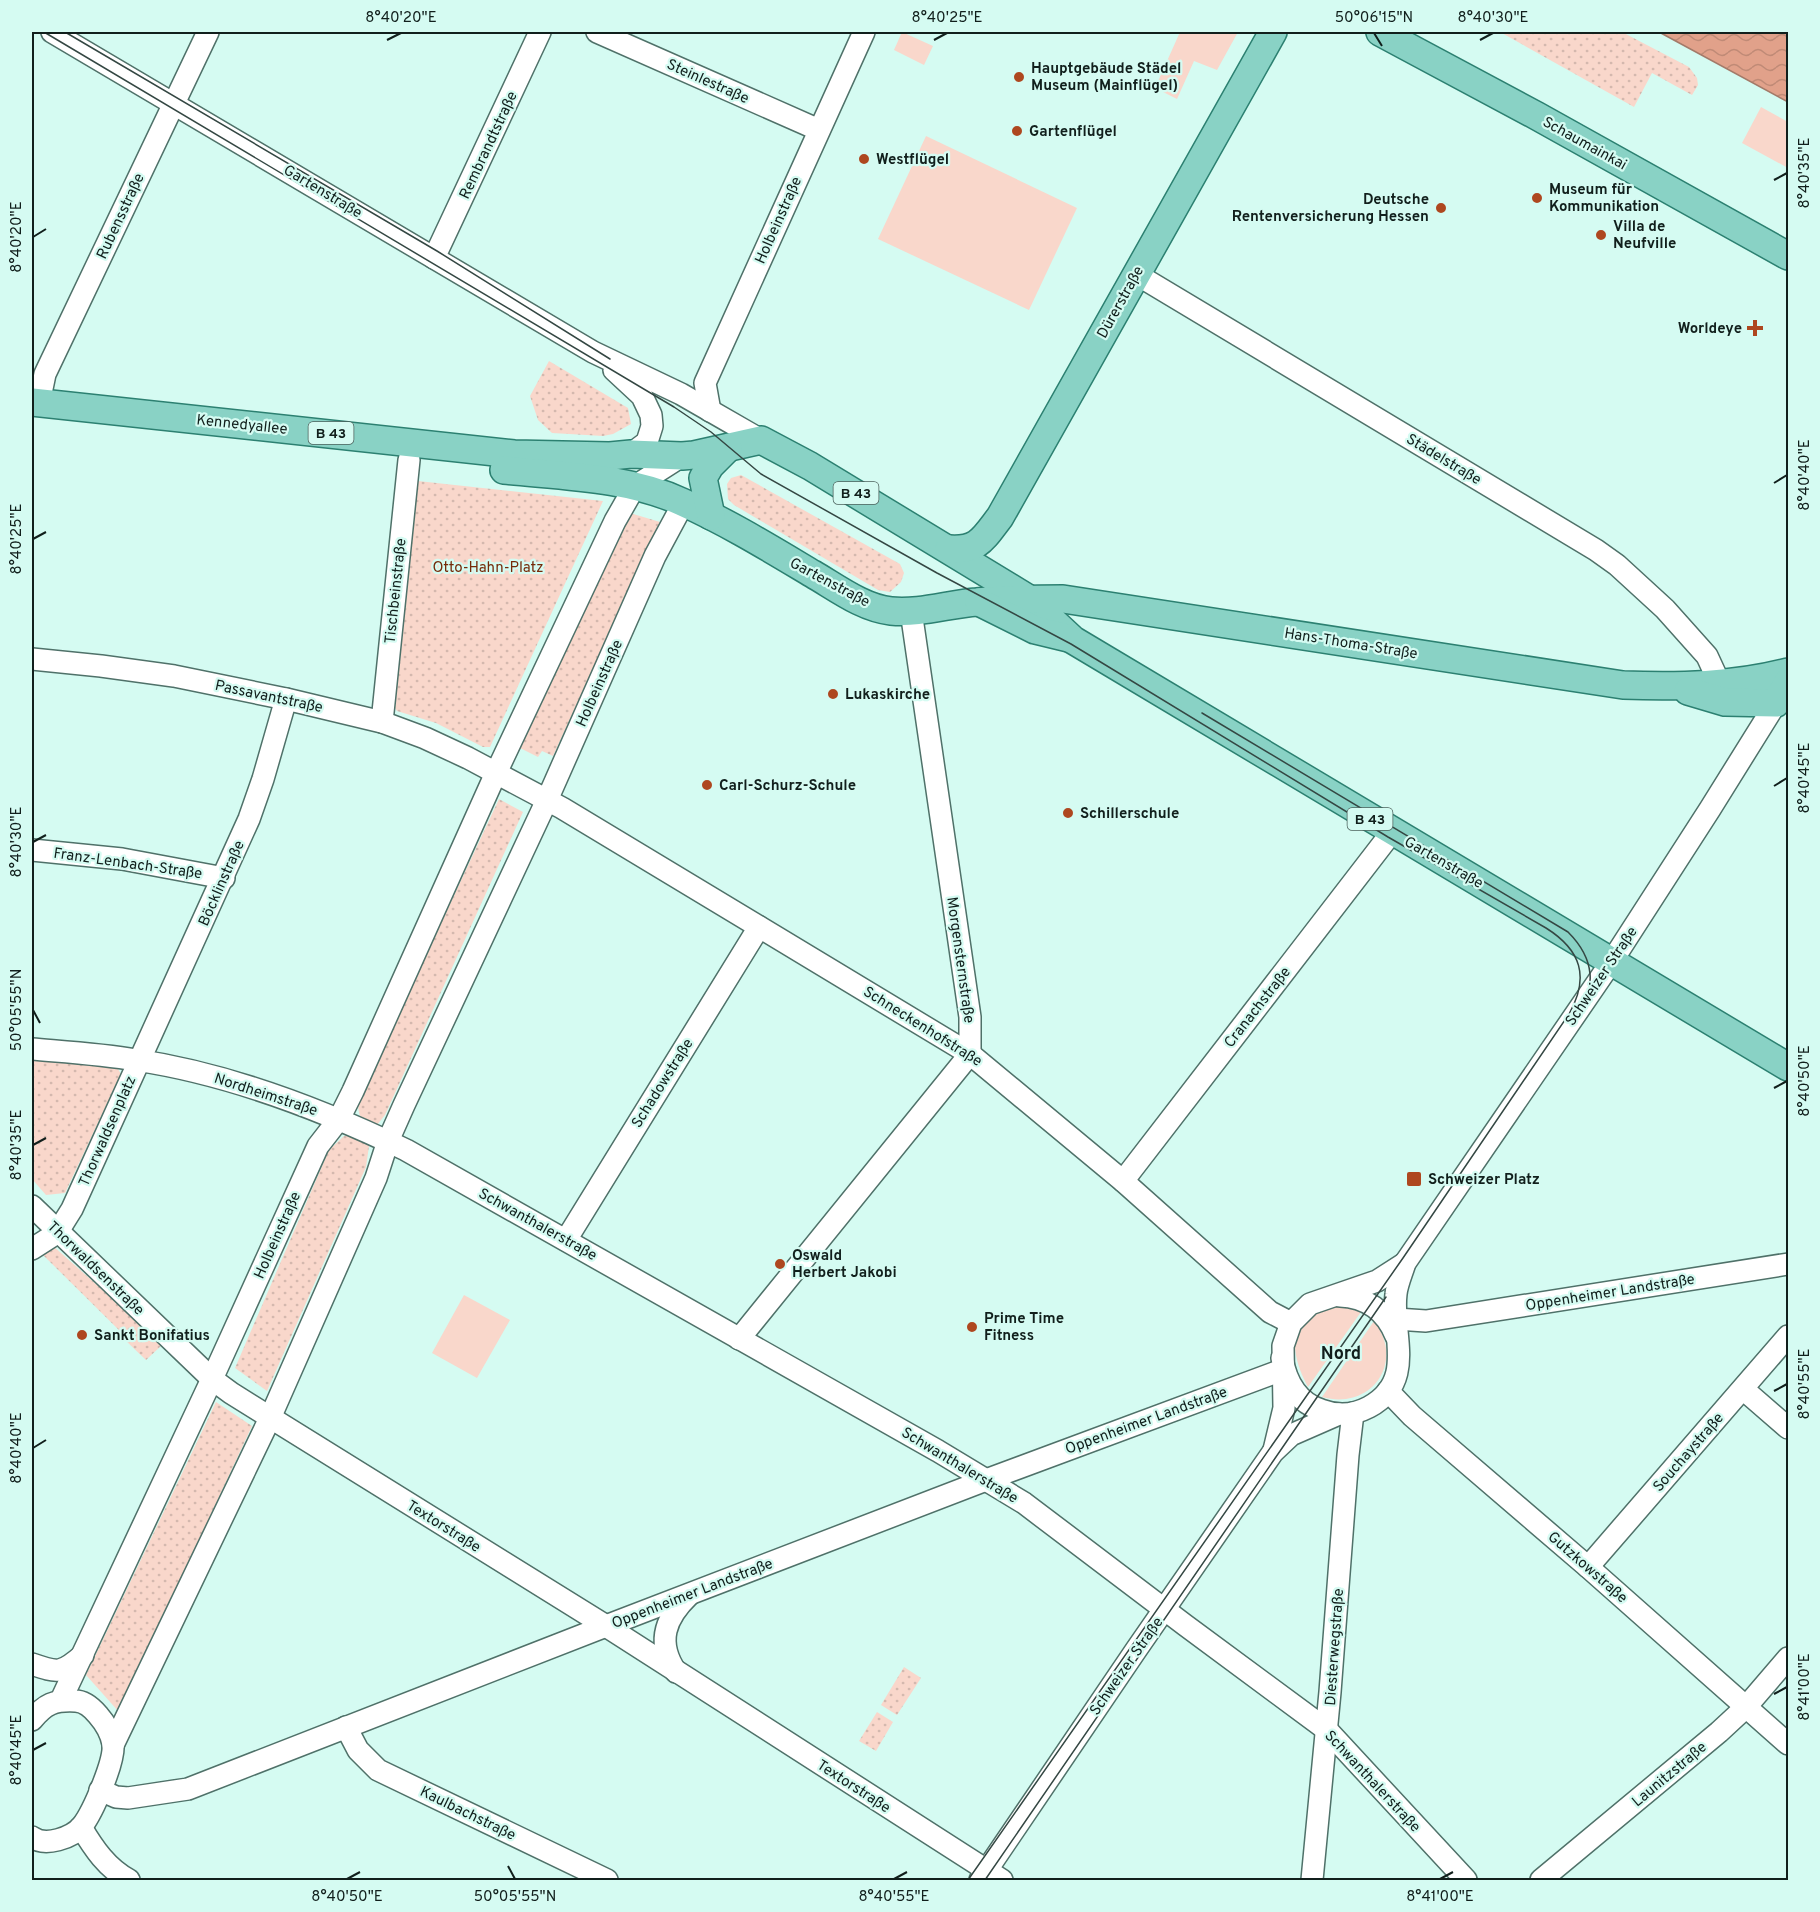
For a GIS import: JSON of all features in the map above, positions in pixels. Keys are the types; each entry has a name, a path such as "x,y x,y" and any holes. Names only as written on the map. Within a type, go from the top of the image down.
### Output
{"main road":[{"name":"Dürerstraße","path":"949,549 968,549 975,545 1000,517 1273,32"},
{"name":"Schaumainkai","path":"1380,32 1537,116 1788,256"},
{"name":"Kennedyallee","path":"34,409 514,454 610,456 632,454"},
{"name":"Kennedyallee","path":"34,409 409,460 586,478"},
{"name":"Gartenstraße","path":"742,444 810,465 1029,599 1069,638 1788,1067"},
{"path":"711,516 703,478 710,466 742,444"},
{"name":"B 43","path":"632,454 682,456 742,444"},
{"name":"Gartenstraße","path":"586,478 635,486 684,502 859,600 891,611 911,611 978,601 1035,630 1069,638"},
{"path":"911,611 960,585 963,578 958,563 949,549"},
{"name":"Hans-Thoma-Straße","path":"978,601 1029,599 1079,601 1623,685 1673,686 1760,679 1788,672"},
{"name":"Hans-Thoma-Straße","path":"1673,686 1725,702 1782,693"}],"street":[{"name":"Gartenstraße","path":"52,32 593,352 681,394 710,411 742,444"},
{"name":"Rubensstraße","path":"34,409 45,374 208,32"},
{"name":"Rembrandtstraße","path":"434,258 540,32"},
{"name":"Steinlestraße","path":"597,32 819,130"},
{"name":"Holbeinstraße","path":"710,411 705,383 864,32"},
{"name":"Städelstraße","path":"1136,274 1610,560 1665,609 1707,656 1719,682"},
{"name":"Gartenstraße","path":"593,352 632,386 647,404 652,426 647,442 632,454"},
{"path":"635,486 682,456"},
{"name":"Tischbeinstraße","path":"382,722 409,460"},
{"name":"Holbeinstraße","path":"59,1701 83,1655 212,1379 318,1146 339,1119 353,1091 496,773 615,520 635,486"},
{"name":"Holbeinstraße","path":"81,1827 93,1810 109,1768 113,1745 270,1418 376,1178 388,1141 547,800 655,556 684,502"},
{"name":"Morgensternstraße","path":"911,611 970,1017 970,1054"},
{"name":"Passavantstraße","path":"32,659 174,676 382,722 425,738 496,773"},
{"name":"Schweizer Straße","path":"1405,1263 1612,961 1782,693"},
{"name":"Böcklinstraße","path":"139,1060 249,819 264,778 286,699"},
{"path":"496,773 547,800"},
{"name":"Schneckenhofstraße","path":"547,800 970,1054 1123,1182 1270,1312 1291,1323"},
{"name":"Cranachstraße","path":"1123,1182 1392,832"},
{"name":"Franz-Lenbach-Straße","path":"32,850 122,860 224,878"},
{"name":"Schadowstraße","path":"566,1240 759,927"},
{"name":"Thorwaldsenplatz","path":"32,1049 139,1060 72,1209 57,1233"},
{"path":"740,1339 970,1054"},
{"name":"Nordheimstraße","path":"139,1060 206,1074 247,1086 339,1119 388,1141"},
{"name":"Schwanthalerstraße","path":"388,1141 740,1339 1024,1503 1327,1730 1466,1881"},
{"name":"Thorwaldsenstraße","path":"32,1206 57,1233 212,1379"},
{"path":"32,1249 57,1233"},
{"path":"1273,1452 1284,1408 1282,1364 1286,1334 1291,1323 1310,1304 1377,1281 1405,1263"},
{"path":"1398,1345 1396,1293 1405,1263"},
{"name":"Oppenheimer Landstraße","path":"1396,1319 1426,1321 1788,1264"},
{"path":"1273,1452 1291,1435 1372,1405 1388,1391 1397,1373 1400,1354 1389,1321 1378,1309 1360,1299 1336,1296"},
{"name":"Souchaystraße","path":"1588,1567 1788,1336"},
{"path":"1282,1364 1288,1380 1303,1400 1318,1409 1346,1413"},
{"name":"Oppenheimer Landstraße","path":"100,1791 116,1797 128,1798 188,1790 1282,1364"},
{"name":"Textorstraße","path":"212,1379 270,1418 606,1626 989,1877"},
{"path":"1743,1389 1788,1428"},
{"name":"Gutzkowstraße","path":"1388,1391 1412,1416 1588,1567 1788,1744"},
{"name":"Diesterwegstraße","path":"1312,1881 1327,1730 1348,1455 1346,1413"},
{"name":"Schweizer Straße","path":"989,1877 1164,1610 1273,1452"},
{"path":"676,1672 669,1660 665,1633 672,1613 689,1595"},
{"path":"32,1663 55,1672 66,1669 83,1655"},
{"name":"Launitzstraße","path":"1541,1881 1719,1732 1746,1707 1788,1658"},
{"path":"32,1663 59,1701"},
{"path":"32,1720 42,1707 59,1701 80,1701 94,1710 105,1724 113,1745"},
{"name":"Kaulbachstraße","path":"346,1727 358,1750 378,1770 607,1881"},
{"path":"32,1837 35,1840 51,1841 70,1835 81,1827 96,1852 117,1874 129,1881"}],"green space":[{"path":"902,32 933,46 924,65 894,50"},
{"path":"1180,32 1238,32 1217,70 1194,61 1177,99 1155,88"},
{"path":"1500,32 1622,32 1689,67 1697,78 1698,85 1692,95 1652,73 1634,107"},
{"path":"1761,107 1788,122 1788,168 1742,143"},
{"path":"926,136 1077,208 1029,310 878,239"},
{"path":"549,361 628,408 631,424 613,434 603,436 552,433 538,420 530,396"},
{"path":"741,475 900,564 904,573 901,582 890,592 878,590 734,505 728,499 727,484 731,478"},
{"name":"Otto-Hahn-Platz","path":"418,481 603,501 490,747 483,747 436,723 397,711 395,708"},
{"path":"630,513 660,522 553,756 542,751 538,757 520,748 608,555"},
{"path":"499,799 523,812 385,1115 377,1125 372,1125 362,1119 358,1101"},
{"path":"32,1056 118,1069 121,1074 65,1193 46,1195 32,1179"},
{"path":"353,1134 369,1146 366,1167 267,1391 235,1368 329,1150 344,1136"},
{"path":"52,1245 161,1346 146,1360 126,1341 128,1339 42,1254"},
{"path":"464,1295 510,1320 477,1378 432,1353"},
{"path":"1340,1306 1361,1312 1308,1387 1297,1359 1296,1333 1301,1322 1310,1314 1323,1308"},
{"path":"1374,1321 1383,1337 1386,1352 1385,1367 1378,1380 1368,1390 1355,1397 1340,1399 1322,1397"},
{"path":"216,1402 252,1426 119,1712 86,1675"},
{"path":"904,1667 921,1678 897,1715 881,1705"},
{"path":"877,1712 893,1722 876,1751 859,1741"}],"water":[{"path":"1659,32 1788,32 1788,102"}],"tram line":[{"path":"44,32 674,407 711,432 761,474 937,573 1071,644 1388,837 1546,928 1558,936 1574,955 1579,965 1579,988 1569,1014 1403,1258 968,1880"},
{"path":"65,32 437,251 610,359"},
{"path":"1202,713 1568,932 1584,952 1590,974 1587,996 1576,1020"},
{"path":"985,1880 1386,1297"}],"place":[{"name":"Hauptgebäude Städel Museum (Mainflügel)","path":"1019,77"},
{"name":"Gartenflügel","path":"1017,131"},
{"name":"Westflügel","path":"864,159"},
{"name":"Museum für Kommunikation","path":"1537,198"},
{"name":"Deutsche Rentenversicherung Hessen","path":"1441,208"},
{"name":"Villa de Neufville","path":"1601,235"},
{"name":"Worldeye","path":"1755,328"},
{"name":"Lukaskirche","path":"833,694"},
{"name":"Carl-Schurz-Schule","path":"707,785"},
{"name":"Schillerschule","path":"1068,813"},
{"name":"Schweizer Platz","path":"1414,1179"},
{"name":"Oswald Herbert Jakobi","path":"780,1264"},
{"name":"Prime Time Fitness","path":"972,1327"},
{"name":"Sankt Bonifatius","path":"82,1335"}],"district":[{"name":"Nord","path":"1341,1353"}]}
